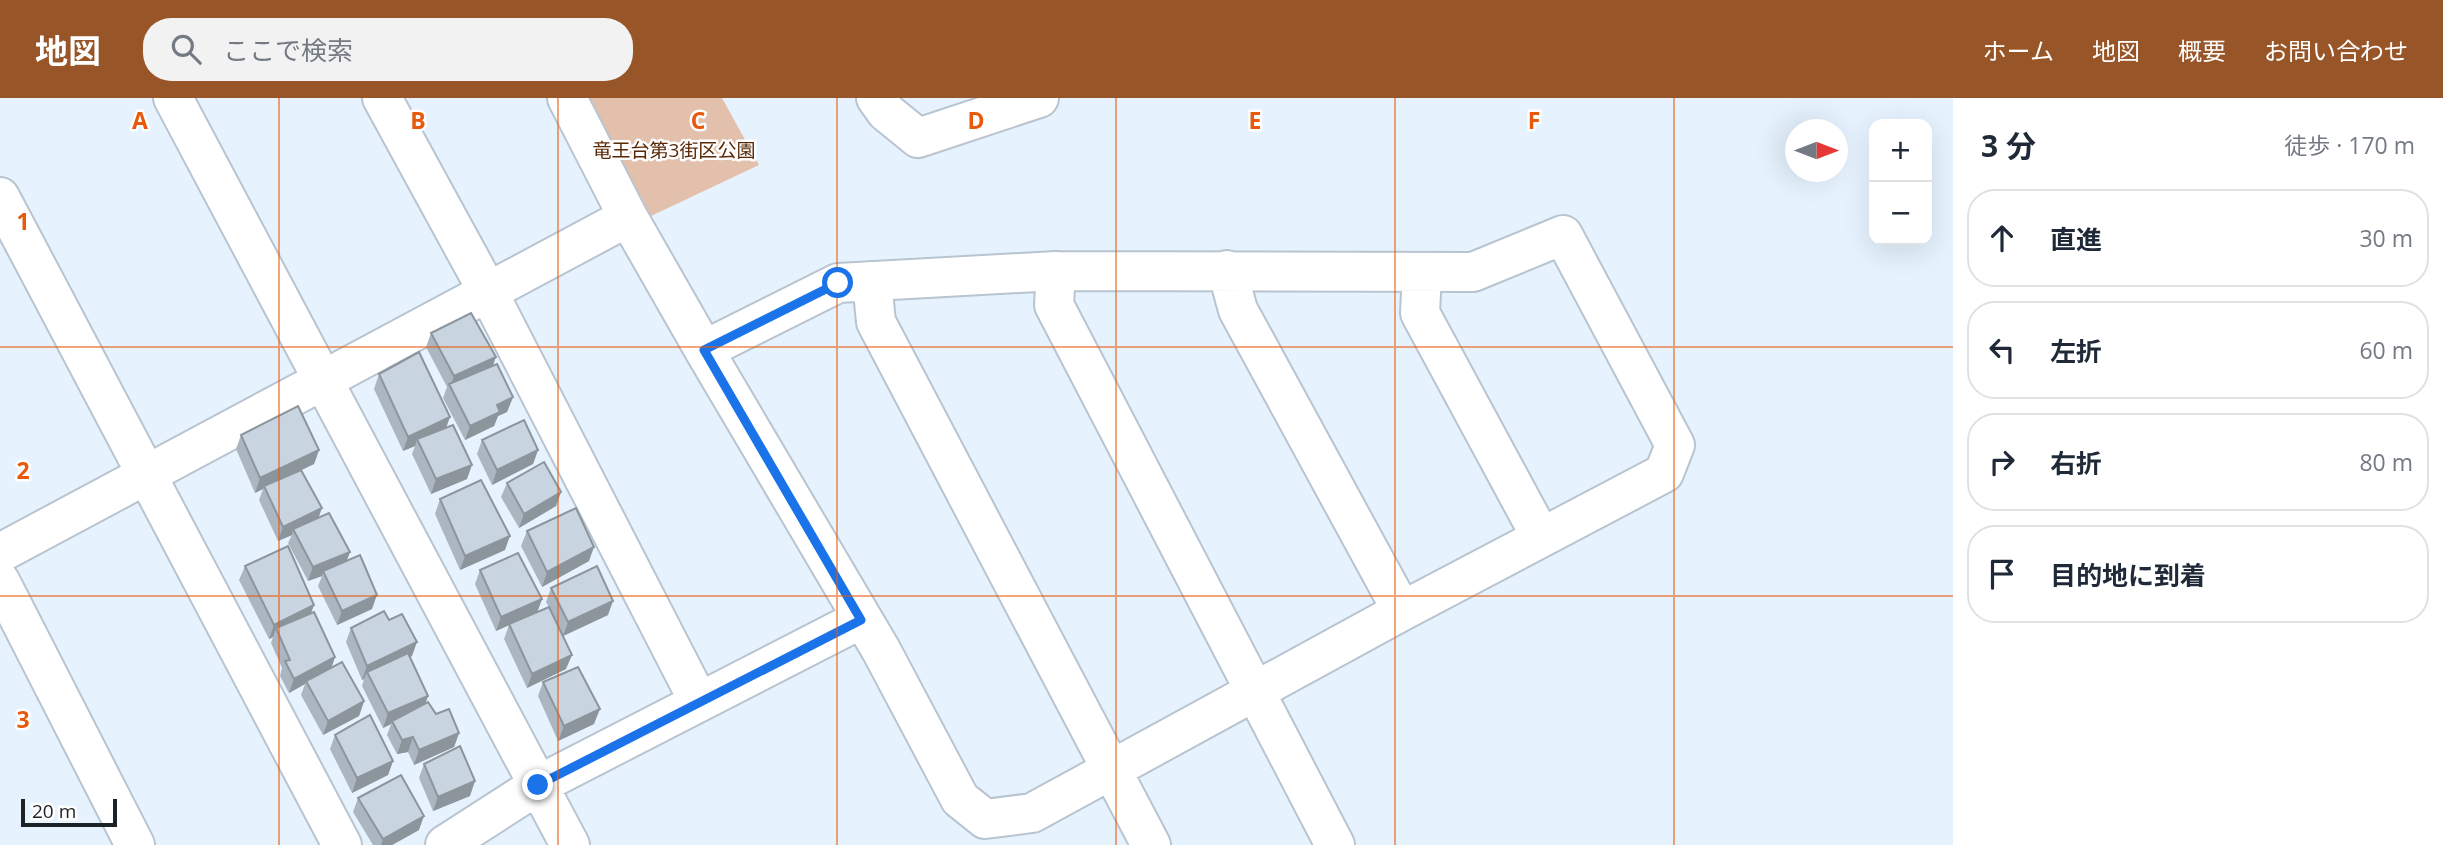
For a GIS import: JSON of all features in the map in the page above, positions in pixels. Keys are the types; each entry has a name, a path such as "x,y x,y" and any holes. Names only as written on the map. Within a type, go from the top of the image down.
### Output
{"street":[{"path":"173,98 570,845"},
{"path":"382,98 488,292 699,702"},
{"path":"567,98 628,217 704,350 861,620 881,650 960,799 985,819 1032,813 1402,611 1664,473 1675,446 1563,236 1473,272 1056,271 838,283 704,350"},
{"path":"876,98 886,112 918,138 1039,98"},
{"path":"0,197 342,845"},
{"path":"0,553 628,217"},
{"path":"1227,270 1238,310 1402,611"},
{"path":"1056,271 1054,305 1335,845"},
{"path":"1422,272 1420,313 1541,537"},
{"path":"873,281 876,322 1151,845"},
{"path":"0,581 135,845"},
{"path":"445,845 538,785 861,620"}],"green space":[{"name":"竜王台第3街区公園","path":"589,98 722,98 759,165 651,216"}],"building":[{"path":"471,313 496,357 454,376 431,333"},
{"path":"419,352 450,417 408,437 379,374"},
{"path":"497,364 513,397 497,405 500,412 470,426 449,384"},
{"path":"298,406 319,450 260,478 241,435"},
{"path":"524,420 538,450 497,470 482,440"},
{"path":"453,425 472,465 436,479 417,439"},
{"path":"544,462 561,492 524,514 507,483"},
{"path":"301,470 322,508 283,527 264,486"},
{"path":"481,480 510,536 465,556 440,499"},
{"path":"576,508 594,547 547,572 527,531"},
{"path":"329,513 350,552 313,567 293,529"},
{"path":"288,546 314,605 274,625 245,566"},
{"path":"518,553 542,599 501,617 480,570"},
{"path":"360,555 377,595 342,611 323,571"},
{"path":"597,566 613,601 568,622 551,588"},
{"path":"549,607 572,655 532,674 509,624"},
{"path":"384,611 389,620 402,614 417,642 367,666 351,628"},
{"path":"314,612 335,657 294,679 285,661 290,660 276,628"},
{"path":"408,653 428,696 388,713 367,672"},
{"path":"342,662 364,701 328,721 306,681"},
{"path":"578,667 600,709 564,726 543,682"},
{"path":"428,702 436,714 449,709 459,733 419,750 413,737 402,740 392,721"},
{"path":"370,715 393,761 357,778 335,735"},
{"path":"460,746 475,781 438,797 424,764"},
{"path":"401,775 424,816 383,839 358,798"}],"route":[{"path":"538,785 861,620 704,350 838,283"}]}
